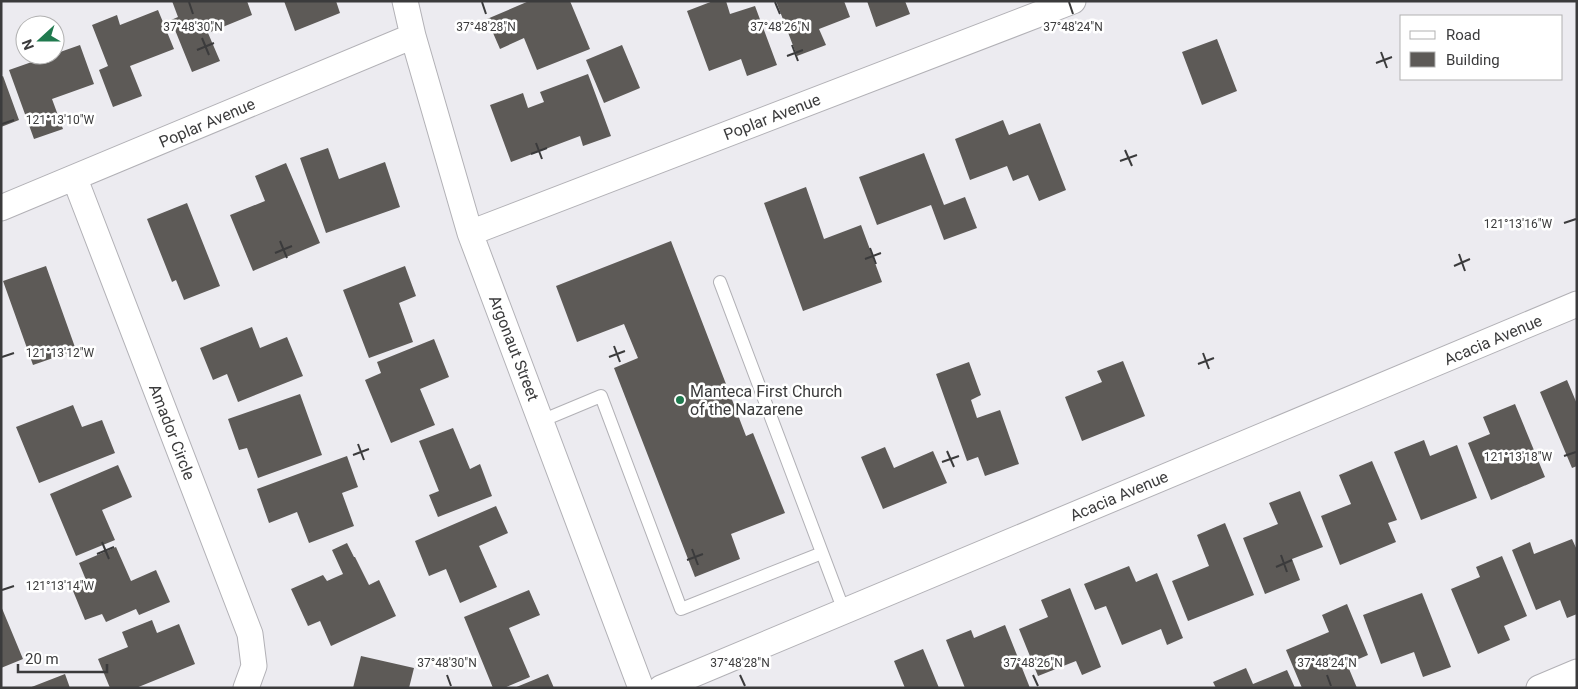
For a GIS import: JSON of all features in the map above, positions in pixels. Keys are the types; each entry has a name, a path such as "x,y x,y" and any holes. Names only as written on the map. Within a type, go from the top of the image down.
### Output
{"street":[{"name":"Argonaut Street","path":"405,1 413,36 470,232 642,688"},
{"name":"Poplar Avenue","path":"470,232 1073,1"},
{"name":"Poplar Avenue","path":"1,208 75,179 413,36"},
{"name":"Amador Circle","path":"75,179 250,634 254,666 246,688"},
{"name":"Acacia Avenue","path":"661,688 1577,304"},
{"path":"1539,688 1577,672"}],"lane":[{"path":"720,282 844,611"},
{"path":"541,421 601,396 681,609 822,553"}],"building":[{"path":"172,1 247,1 252,15 208,33 220,61 192,72 171,20 178,17"},
{"path":"284,1 336,1 340,13 295,31"},
{"path":"529,1 570,1 590,49 537,70 524,38 500,49 487,19"},
{"path":"713,1 726,1 730,14 755,6 777,65 747,76 741,59 709,71 687,11"},
{"path":"776,1 844,1 850,17 819,29 826,45 797,56"},
{"path":"867,1 905,1 910,14 876,27"},
{"path":"158,10 174,49 130,66 142,96 113,107 99,70 108,66 92,25 117,15 120,25"},
{"path":"1217,39 1237,91 1202,105 1182,52"},
{"path":"80,45 94,84 52,99 63,129 34,139 9,70 23,65 65,65 65,50"},
{"path":"622,45 640,88 604,103 586,60"},
{"path":"588,74 611,136 583,146 580,136 511,162 490,105 523,93 528,108 544,102 540,92"},
{"path":"3,76 19,120 1,127 1,77"},
{"path":"1003,120 1009,135 1040,123 1066,190 1039,201 1028,175 1013,181 1007,166 970,180 955,139"},
{"path":"328,148 339,179 385,162 400,207 326,233 300,158"},
{"path":"924,153 944,205 965,197 977,228 944,240 931,205 877,225 859,177"},
{"path":"286,163 320,243 253,271 230,215 265,201 255,176"},
{"path":"806,187 824,239 861,225 882,282 803,311 764,203"},
{"path":"187,203 220,286 184,300 176,280 172,282 147,219"},
{"name":"Manteca First Church of the Nazarene","path":"671,241 746,436 753,433 785,513 731,534 740,559 695,577 614,368 638,358 624,324 577,342 556,286"},
{"path":"46,266 76,350 33,365 3,281"},
{"path":"405,266 416,296 399,303 413,342 369,358 343,290"},
{"path":"252,327 260,348 287,337 303,376 238,402 227,374 213,380 200,348"},
{"path":"434,339 449,377 420,389 435,425 391,443 365,380 381,373 377,362"},
{"path":"1123,361 1145,416 1082,441 1065,397 1102,382 1097,371"},
{"path":"969,362 981,395 971,400 977,418 1000,410 1019,464 985,476 978,457 967,461 936,374"},
{"path":"1567,380 1577,404 1577,466 1572,468 1540,392"},
{"path":"300,394 322,455 258,478 247,448 239,450 228,419"},
{"path":"1515,404 1545,477 1491,500 1468,443 1490,434 1483,417"},
{"path":"73,405 82,427 102,420 115,453 39,483 16,427"},
{"path":"453,428 470,469 480,464 492,496 438,517 429,495 439,491 419,441"},
{"path":"1424,440 1430,456 1457,445 1477,498 1421,520 1394,452"},
{"path":"885,447 894,468 933,451 947,483 883,509 861,457"},
{"path":"347,456 358,487 342,493 354,526 309,543 297,512 269,523 257,489"},
{"path":"1372,461 1397,520 1388,523 1396,542 1340,565 1321,516 1351,504 1339,475"},
{"path":"118,465 132,497 102,510 115,540 76,556 50,494"},
{"path":"1300,491 1323,547 1292,559 1300,580 1265,594 1243,538 1278,524 1269,503"},
{"path":"496,506 508,533 479,546 497,587 460,603 446,569 429,576 415,541"},
{"path":"1225,523 1254,595 1188,621 1172,581 1209,566 1197,535"},
{"path":"1572,539 1577,550 1577,614 1567,618 1560,600 1536,610 1512,550 1530,542 1534,554"},
{"path":"347,543 369,585 379,580 396,616 331,646 320,621 308,626 291,589 323,575 327,581 343,574 332,550"},
{"path":"116,547 131,581 156,570 170,602 139,615 136,609 106,622 102,614 85,620 71,586 86,580 79,563"},
{"path":"1502,556 1527,616 1504,626 1510,640 1478,654 1451,589 1480,577 1476,567"},
{"path":"1129,566 1136,582 1157,573 1183,638 1167,645 1161,629 1122,645 1106,606 1095,610 1084,584"},
{"path":"1070,588 1101,667 1082,675 1076,661 1038,676 1019,629 1048,617 1041,600"},
{"path":"529,590 540,615 509,628 530,677 504,688 493,688 464,617"},
{"path":"1422,593 1451,667 1423,677 1414,652 1381,664 1363,615"},
{"path":"1347,604 1368,655 1347,664 1357,688 1302,688 1286,650 1329,632 1322,615"},
{"path":"1,606 23,659 1,668"},
{"path":"152,620 157,633 179,624 195,664 136,688 110,688 98,659 128,647 122,632"},
{"path":"1005,625 1030,688 965,688 946,640 971,630 974,638"},
{"path":"923,649 939,688 905,688 894,661"},
{"path":"361,656 414,668 409,688 353,688"},
{"path":"1246,668 1253,684 1287,670 1295,688 1216,688 1213,682"},
{"path":"65,674 70,688 29,688"},
{"path":"548,674 554,688 514,688"}],"place":[{"name":"Manteca First Church of the Nazarene","path":"680,400"}]}
